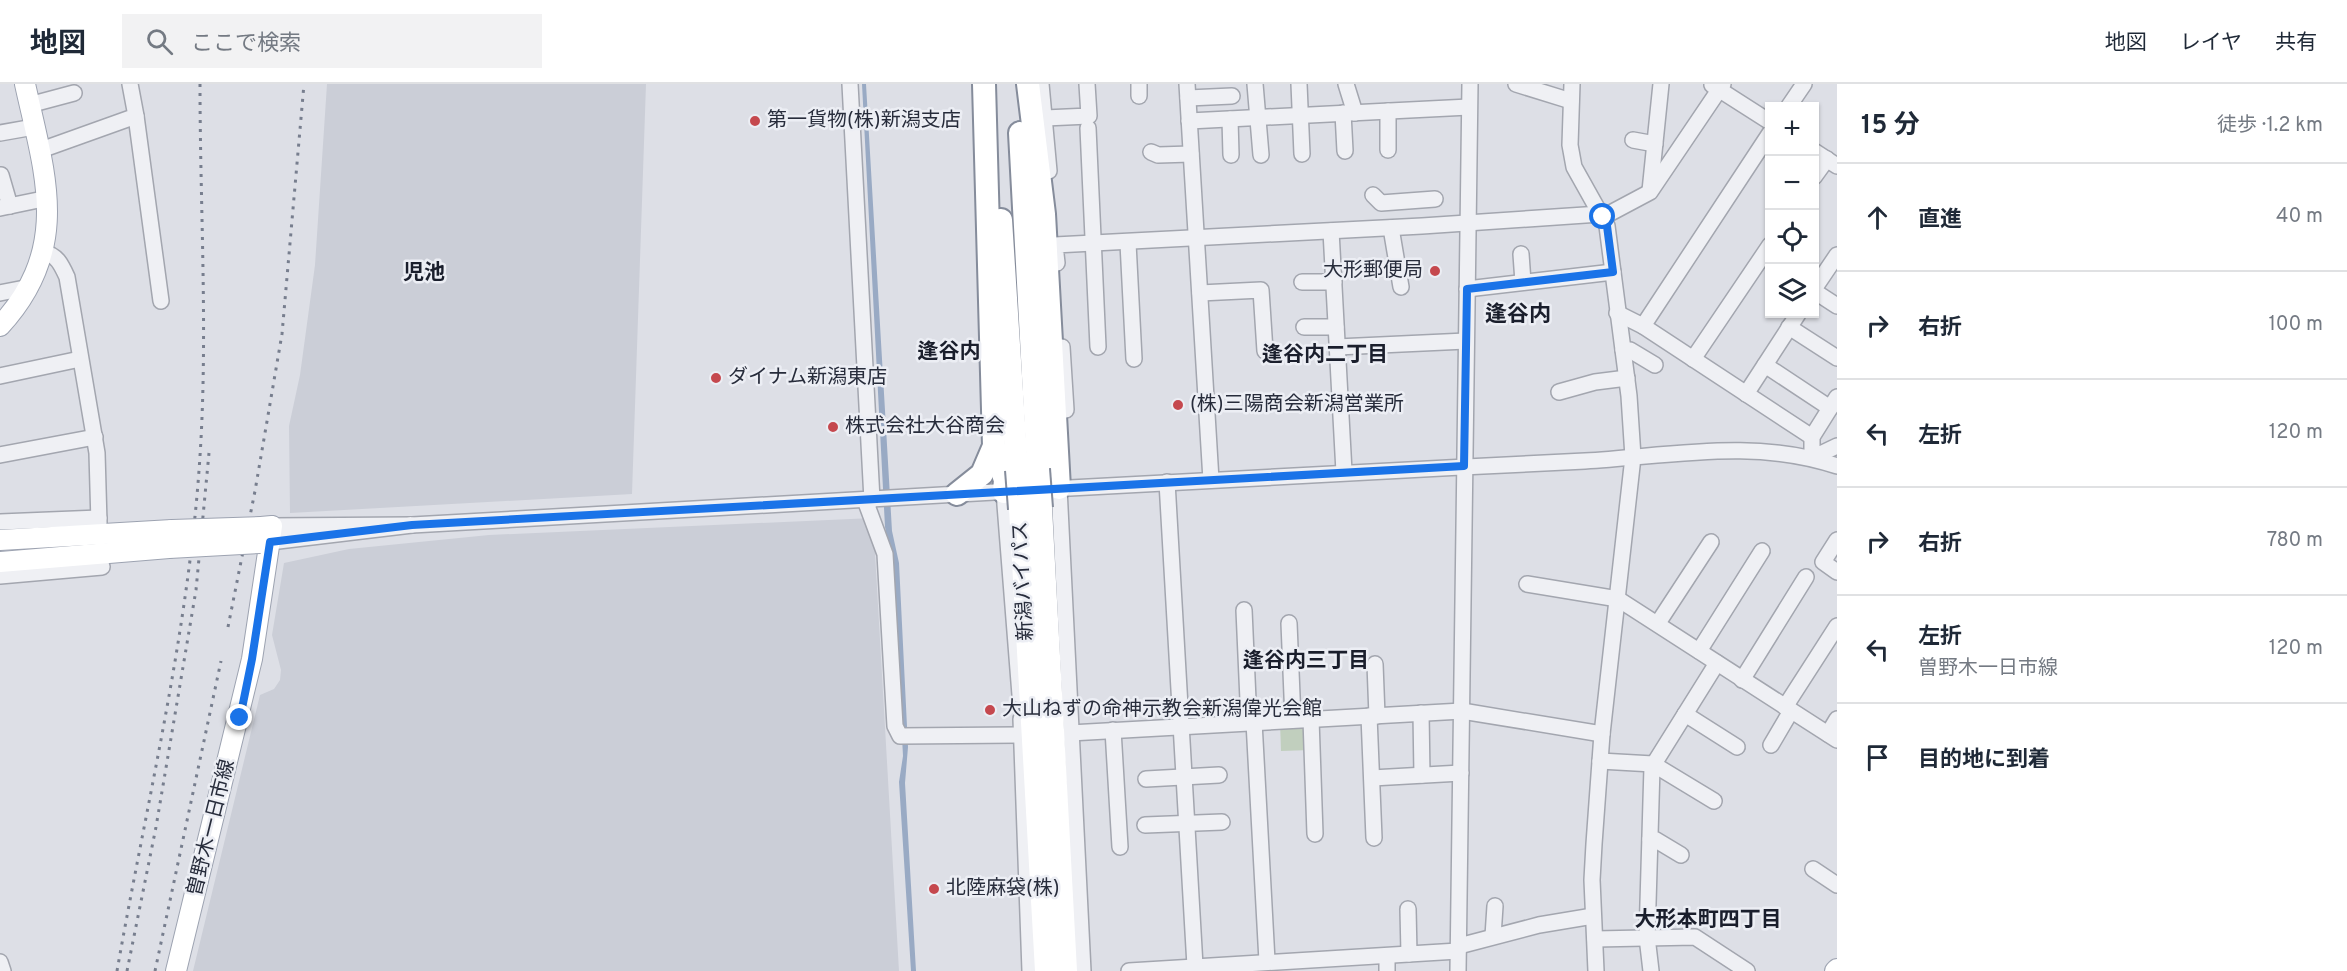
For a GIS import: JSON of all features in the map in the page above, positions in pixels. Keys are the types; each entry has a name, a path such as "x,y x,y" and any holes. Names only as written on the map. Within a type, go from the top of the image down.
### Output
{"highway":[{"path":"984,84 994,446 1005,480 1004,492"},
{"name":"新潟バイパス","path":"998,84 1000,214 1028,470"},
{"name":"新潟バイパス","path":"1019,84 1028,470 1046,971"},
{"path":"1028,84 1044,214 1067,488"},
{"path":"957,495 982,474 994,446"},
{"name":"新潟バイパス","path":"1030,508 1066,971"}],"main road":[{"path":"0,326 30,287 43,252 48,225 48,198 41,150 25,84"},
{"path":"0,540 171,539 266,535"},
{"name":"曽野木一日市線","path":"176,971 252,659 266,535"},
{"path":"0,562 171,539"}],"street":[{"path":"130,84 161,301"},
{"path":"850,84 869,500 885,554 895,726 905,736 1022,735"},
{"path":"1041,84 1064,377 1068,468 1070,733 1083,971"},
{"path":"1045,118 1089,116 1088,84"},
{"path":"1256,84 1261,155"},
{"path":"1299,84 1302,154"},
{"path":"1345,151 1349,113 1346,84"},
{"path":"1458,971 1470,84"},
{"path":"1516,84 1570,100"},
{"path":"1572,84 1570,145 1574,167 1607,226 1627,378 1633,457 1600,761 1592,880 1596,971"},
{"path":"1650,192 1661,84"},
{"path":"1792,102 1804,84"},
{"path":"1055,245 1128,243 1602,215 1650,192 1718,86 1765,119"},
{"path":"1211,480 1187,91 1232,96"},
{"path":"29,105 74,93"},
{"path":"1189,121 1469,107"},
{"path":"1388,111 1388,150"},
{"path":"41,150 136,116"},
{"path":"1230,119 1231,155"},
{"path":"0,133 34,127"},
{"path":"1088,128 1098,346"},
{"path":"1633,140 1655,144"},
{"path":"1643,326 1765,141"},
{"path":"1827,159 1837,147"},
{"path":"1151,152 1158,155 1191,154"},
{"path":"1,175 5,207 48,198"},
{"path":"1373,195 1381,203 1435,199"},
{"path":"1418,200 1422,226"},
{"path":"1391,228 1401,287"},
{"path":"1331,231 1344,472"},
{"path":"1128,243 1134,359"},
{"path":"0,522 99,520 95,437 67,277 61,263 53,254 43,252"},
{"path":"1693,359 1765,252"},
{"path":"1521,254 1523,282"},
{"path":"1819,284 1837,255"},
{"path":"1467,289 1613,272"},
{"path":"1302,282 1334,282"},
{"path":"0,293 30,287"},
{"path":"1200,293 1261,290 1265,351"},
{"path":"1819,293 1837,306"},
{"path":"1617,313 1643,326 1812,437"},
{"path":"1746,394 1795,318"},
{"path":"1304,327 1336,327"},
{"path":"1789,327 1837,358"},
{"path":"1337,347 1466,341"},
{"path":"1623,350 1630,350 1655,365"},
{"path":"0,376 80,359"},
{"path":"1765,365 1834,403 1812,437 1812,458"},
{"path":"1559,392 1595,382 1627,378"},
{"path":"0,455 95,437"},
{"path":"1812,458 1837,446"},
{"path":"266,535 1723,450 1767,450 1812,458 1837,466"},
{"path":"1167,482 1185,777 1193,968"},
{"path":"1004,492 1022,735 1030,971"},
{"path":"1837,540 1823,562 1837,572"},
{"path":"1658,623 1711,542"},
{"path":"1699,651 1762,551"},
{"path":"0,576 102,567 101,563"},
{"path":"1742,680 1806,577"},
{"path":"1527,584 1618,599 1833,737 1837,719"},
{"path":"1244,610 1261,965"},
{"path":"1288,623 1293,720"},
{"path":"1771,745 1788,709 1837,626"},
{"path":"1651,971 1647,937 1653,764 1717,663"},
{"path":"1374,838 1372,778 1375,664"},
{"path":"1070,733 1462,711 1602,734"},
{"path":"1421,713 1422,775"},
{"path":"1685,714 1737,747"},
{"path":"1311,719 1315,834"},
{"path":"1113,730 1120,847"},
{"path":"1600,761 1653,764 1714,801"},
{"path":"1372,778 1461,773"},
{"path":"1146,779 1219,775"},
{"path":"1145,825 1221,822"},
{"path":"1650,839 1656,840 1681,855"},
{"path":"1813,869 1837,885"},
{"path":"1493,936 1495,906"},
{"path":"1408,909 1409,954"},
{"path":"1129,971 1261,965 1387,963 1409,954 1459,949 1493,936 1593,916"},
{"path":"1595,939 1695,937 1747,971"},
{"path":"0,963 3,971"}],"shaded area":[{"path":"327,84 646,84 632,494 290,513 289,426 300,375 315,265"},
{"path":"873,518 899,971 193,971 260,695 274,689 280,680 281,670 272,635 284,563 349,549 489,535"}],"green space":[{"path":"1310,720 1311,750 1281,751 1280,721"}],"water":[{"path":"862,84 866,84 892,531 899,563 908,747 905,783 916,971 911,971 899,782 903,756 893,567 885,527"}],"railway":[{"path":"117,971 166,715 195,521 203,363 200,84"},
{"path":"228,627 255,491 282,334 304,84"},
{"path":"127,971 156,827 196,590 209,453"},
{"path":"155,971 221,661"}],"place":[{"name":"第一貨物(株)新潟支店","path":"755,121"},
{"name":"大形郵便局","path":"1435,271"},
{"name":"ダイナム新潟東店","path":"716,378"},
{"name":"(株)三陽商会新潟営業所","path":"1178,405"},
{"name":"株式会社大谷商会","path":"833,427"},
{"name":"大山ねずの命神示教会新潟偉光会館","path":"990,710"},
{"name":"北陸麻袋(株)","path":"934,889"}],"district":[{"name":"児池","path":"424,273"},
{"name":"逢谷内","path":"1518,315"},
{"name":"逢谷内","path":"949,352"},
{"name":"逢谷内二丁目","path":"1325,355"},
{"name":"逢谷内三丁目","path":"1306,661"},
{"name":"大形本町四丁目","path":"1708,920"}],"route":[{"path":"240,718 252,659 270,542 412,525 1464,466 1467,289 1613,272 1607,226 1603,217"}]}
